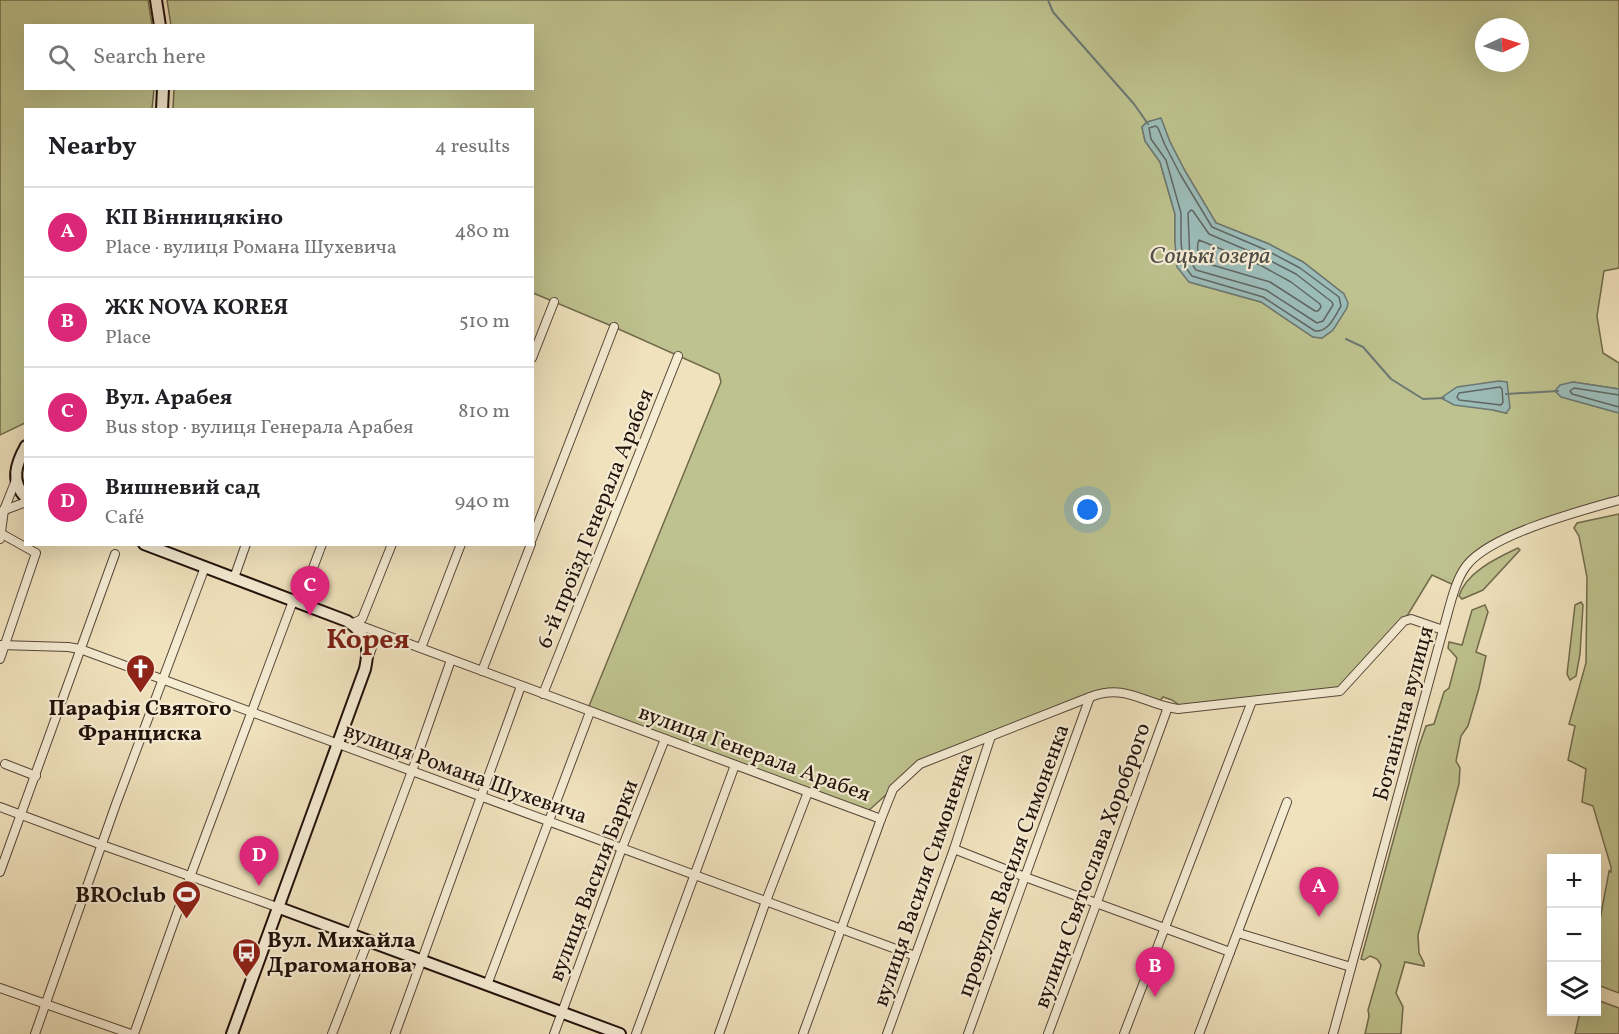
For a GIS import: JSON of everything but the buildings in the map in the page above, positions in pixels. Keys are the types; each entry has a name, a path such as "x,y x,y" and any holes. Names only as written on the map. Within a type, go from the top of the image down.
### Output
{"main road":[{"path":"156,0 160,24"},
{"path":"162,108 163,90"},
{"path":"24,450 18,461 16,472 16,480 24,498"},
{"path":"149,546 350,622 366,640 368,651 365,669 232,1034"},
{"path":"277,907 620,1034"}],"street":[{"path":"534,353 554,302"},
{"path":"534,534 614,327"},
{"name":"6-й проїзд Генерала Арабея","path":"543,694 678,356"},
{"path":"0,659 2,646 36,553 1,536 2,510 16,480"},
{"name":"Ботанічна вулиця","path":"1333,1034 1443,630 1465,566 1476,555 1494,544 1529,529 1619,500"},
{"path":"2,510 24,501"},
{"path":"234,578 245,546"},
{"path":"0,988 133,1034 251,713 321,546"},
{"path":"350,622 362,619 391,546"},
{"path":"421,648 460,546"},
{"path":"482,672 530,546"},
{"path":"0,872 115,554"},
{"path":"35,1034 205,567"},
{"name":"вулиця Генерала Арабея","path":"350,622 881,819 893,789 920,764 1100,693 1120,692 1178,709 1340,691 1404,621 1411,619 1443,630"},
{"path":"365,669 377,633"},
{"name":"вулиця Романа Шухевича","path":"2,646 80,649 915,956"},
{"path":"351,934 451,660"},
{"path":"395,1034 521,686"},
{"name":"провулок Василя Симоненка","path":"968,1034 1090,697"},
{"path":"1124,1034 1252,701"},
{"name":"вулиця Святослава Хороброго","path":"1048,1034 1168,707"},
{"path":"488,985 590,712"},
{"name":"вулиця Василя Симоненка","path":"887,1034 954,849 991,736"},
{"name":"вулиця Василя Барки","path":"554,1034 622,848 665,740"},
{"path":"5,764 36,776"},
{"path":"636,1034 735,765"},
{"path":"719,1034 807,792"},
{"path":"1199,1034 1287,802"},
{"path":"0,807 277,907"},
{"path":"803,1034 881,819"},
{"path":"954,849 1230,952"},
{"path":"1238,933 1352,967"},
{"path":"332,1034 368,940"}],"green space":[{"path":"0,0 148,0 152,24 24,24 24,90 154,90 152,108 24,108 24,423 0,435"},
{"path":"167,0 1619,0 1619,268 1604,271 1597,316 1603,353 1619,363 1619,389 1573,382 1573,400 1619,413 1619,498 1569,513 1476,554 1456,586 1432,575 1404,621 1340,691 1182,707 1163,697 1159,702 1111,691 920,764 866,813 587,711 721,382 719,374 534,293 534,108 173,108 174,90 534,90 534,24 171,24","holes":["1161,119 1170,142 1216,223 1269,244 1303,262 1344,294 1333,330 1322,338 1313,337 1261,302 1189,282 1175,242 1175,214 1160,162 1145,141 1142,127 1147,122","1479,385 1506,413 1493,410 1457,388"]},
{"path":"1619,514 1619,993 1601,986 1601,913 1611,867 1593,806 1582,802 1586,769 1568,760 1575,726 1569,724 1586,663 1587,577 1579,536 1574,528 1577,523"},
{"path":"1518,548 1520,550 1483,590 1462,599 1459,596 1463,587 1475,573 1492,561"},
{"path":"1581,602 1583,605 1580,654 1576,676 1570,680 1567,674 1575,605"},
{"path":"1485,605 1488,612 1476,652 1486,656 1468,726 1461,736 1456,761 1460,768 1459,784 1418,935 1419,953 1424,966 1405,962 1396,993 1403,1007 1401,1034 1365,1034 1368,1010 1381,965 1377,959 1370,956 1364,960 1361,959 1419,746 1426,726 1434,724 1444,692 1449,688 1457,658 1448,648 1449,642 1462,645 1472,610"},
{"path":"1601,1001 1619,1008 1619,1034 1575,1034 1579,1016 1601,1016"}],"water":[{"name":"Соцькі озера","path":"1161,118 1185,171 1216,223 1269,244 1303,262 1344,294 1348,303 1347,308 1333,330 1322,338 1313,337 1261,302 1189,282 1177,267 1175,214 1160,162 1145,141 1142,127 1147,122"},
{"path":"1507,382 1510,408 1506,413 1454,405 1441,398 1457,387"},
{"path":"1573,382 1619,389 1619,413 1561,397 1555,391 1560,385"}],"waterway":[{"path":"1048,0 1053,12 1134,104 1148,124"},
{"path":"1346,339 1363,347 1391,379 1423,399 1444,398"},
{"path":"1506,394 1558,391"}],"place":[{"name":"Вул. Арабея","path":"310,616"},
{"name":"Парафія Святого Франциска","path":"140,694"},
{"name":"Вишневий сад","path":"259,886"},
{"name":"КП Вінницякіно","path":"1319,917"},
{"name":"BROclub","path":"187,920"},
{"name":"Вул. Михайла Драгоманова","path":"246,978"},
{"name":"ЖК NOVA KOREЯ","path":"1155,997"}],"district":[{"name":"Корея","path":"368,638"}]}
